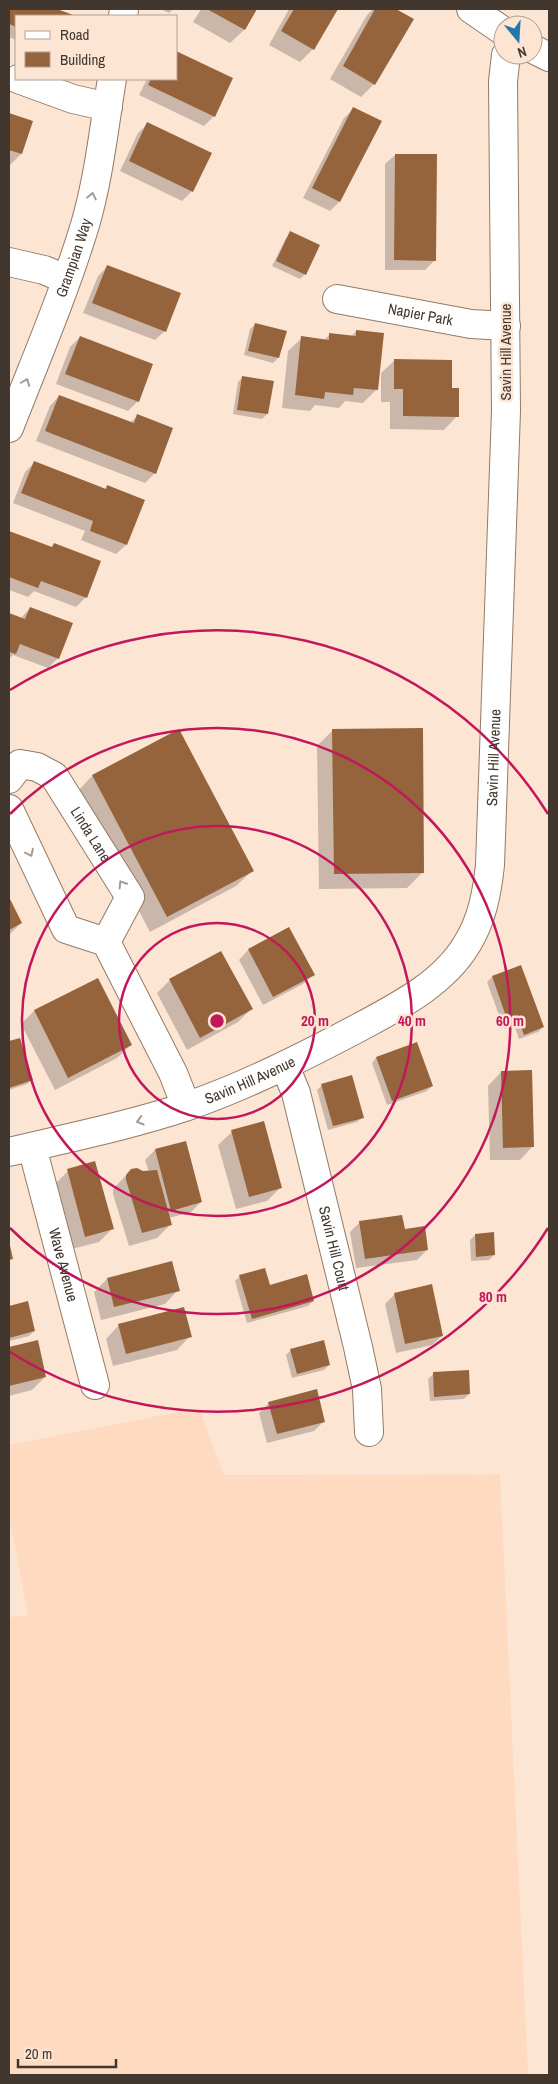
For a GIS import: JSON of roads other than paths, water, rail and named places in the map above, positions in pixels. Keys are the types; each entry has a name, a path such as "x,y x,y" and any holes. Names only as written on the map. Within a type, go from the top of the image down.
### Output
{"street":[{"path":"471,9 493,24"},
{"name":"Savin Hill Avenue","path":"21,1149 139,1121 186,1106 285,1066 383,1014 441,976 467,946 477,926 483,908 490,865 506,421 502,81 504,65"},
{"path":"22,80 73,99 108,107"},
{"name":"Grampian Way","path":"9,428 66,279 91,200 112,80"},
{"path":"9,262 44,270 66,279"},
{"name":"Napier Park","path":"337,299 472,324 506,326"},
{"name":"Linda Lane","path":"9,779 20,764 37,767 54,776 130,897 106,942"},
{"path":"9,809 66,929 106,942 173,1073 186,1106"},
{"name":"Savin Hill Court","path":"285,1066 296,1093 358,1346 367,1389 369,1432"},
{"name":"Wave Avenue","path":"21,1149 95,1385"}]}
